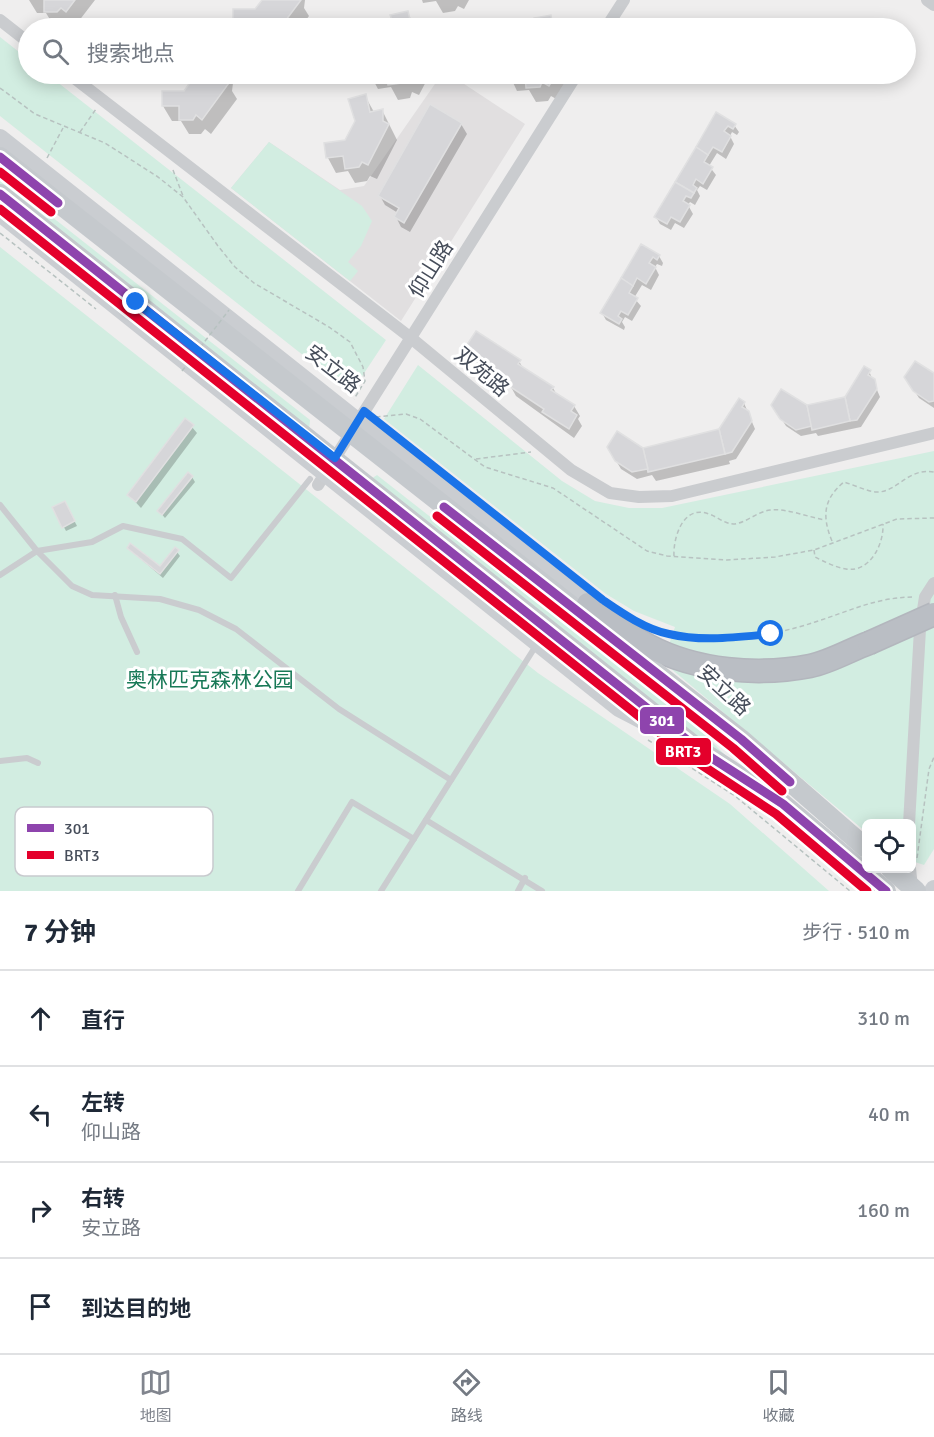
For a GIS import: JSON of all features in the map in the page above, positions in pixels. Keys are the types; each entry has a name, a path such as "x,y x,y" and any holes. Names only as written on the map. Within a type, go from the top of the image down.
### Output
{"highway":[{"path":"588,604 649,646 679,657 728,669 768,671 812,666 869,643 930,605"}],"main road":[{"name":"安立路","path":"0,157 358,422 741,739 862,844"},
{"path":"0,194 322,473 701,751 783,804 886,891"}],"street":[{"path":"612,18 624,0"},
{"path":"927,0 934,5"},
{"path":"0,20 18,34"},
{"name":"双苑路","path":"82,84 411,338 571,470 610,493 650,497 672,496 934,433"},
{"name":"仰山路","path":"322,473 358,422 571,84"},
{"name":"安立路","path":"0,138 588,604 697,695 741,739"},
{"path":"0,213 322,473 619,708 701,751"},
{"path":"909,819 919,635 930,605 934,583"}],"lane":[{"path":"0,575 37,551 92,542 123,526 182,539 231,578 322,473"},
{"path":"0,505 37,551 72,586 92,595 115,594 160,599 199,610 236,629 339,710 451,780"},
{"path":"115,594 121,616 137,652"},
{"path":"381,891 537,644"},
{"path":"0,761 27,758 39,763"},
{"path":"298,891 352,802 414,839"},
{"path":"426,820 525,878 542,891"},
{"path":"518,891 525,878"}],"path":[{"path":"0,88 35,114 133,159 183,197"},
{"path":"80,133 103,100"},
{"path":"47,158 63,127"},
{"path":"166,148 183,197 235,267 254,283 350,342 363,367 365,381 352,401 358,422 379,423"},
{"path":"182,371 229,310"},
{"path":"475,459 544,449"},
{"path":"833,543 825,520 828,501 844,482 878,492 888,489 912,474 925,470 934,472"},
{"path":"674,557 676,530 685,520 697,513 708,513 725,523 736,524 771,510 825,520"},
{"path":"814,550 815,557 845,569 867,564 882,542 883,523"},
{"path":"649,626 668,634 720,638 771,634 886,598 930,605"},
{"path":"913,877 918,856 929,769 934,757"}],"shaded area":[{"path":"435,84 464,84 525,124 401,321 231,188 269,142 340,190 364,186"}],"green space":[{"path":"0,37 18,51 18,84 60,84 386,340 351,393 0,116"},
{"path":"269,142 362,206 372,221 361,246 348,262 358,271 350,281 231,188"},
{"path":"0,176 310,420 309,431 0,196"},
{"name":"奥林匹克森林公园","path":"0,247 538,673 730,804 829,891 0,891"},
{"path":"418,365 562,481 595,501 629,508 662,508 934,451 934,849 924,865 916,862 916,819 862,819 862,829 663,662 675,627 634,611 606,594 384,419"},
{"path":"377,475 694,724 746,776 371,479"}],"building":[{"path":"44,0 75,0 66,12 61,8 57,12 44,12"},
{"path":"262,0 301,0 288,18 233,18 233,9 255,9"},
{"path":"408,11 410,18 391,18 390,15"},
{"path":"551,15 551,18 534,18"},
{"path":"189,84 228,84 202,120 196,115 193,120 179,120 179,106 162,106 162,91 184,91"},
{"path":"526,84 541,84 540,87 526,88"},
{"path":"366,94 370,112 383,109 383,121 389,124 368,165 362,162 359,167 345,169 343,156 326,158 324,143 345,140 355,121 348,99"},
{"path":"430,104 462,123 404,223 394,217 399,208 378,196"},
{"path":"716,112 736,124 733,129 728,126 724,131 731,136 722,152 713,147 708,155 696,147"},
{"path":"696,147 708,155 704,162 713,167 703,184 696,179 693,185 697,188 694,193 675,182"},
{"path":"675,182 694,193 691,198 686,196 683,201 690,205 680,222 671,217 667,224 654,217"},
{"path":"641,244 660,255 657,260 653,257 649,263 656,267 646,284 637,278 633,286 621,278"},
{"path":"621,278 633,286 629,293 638,298 628,315 621,311 618,316 622,319 619,324 600,313"},
{"path":"476,331 521,360 518,364 554,387 551,390 575,405 571,411 577,415 569,429 542,412 544,409 509,386 512,383 464,349"},
{"path":"915,361 934,373 934,401 929,402 913,391 904,377"},
{"path":"864,366 871,370 868,375 875,379 877,389 857,420 850,421 845,397"},
{"path":"781,389 807,405 812,426 796,430 780,419 771,405"},
{"path":"845,397 850,421 812,430 807,405"},
{"path":"739,398 745,402 742,407 749,411 752,421 732,452 725,454 719,429"},
{"path":"185,418 194,425 136,502 127,495"},
{"path":"719,429 725,454 648,472 643,448"},
{"path":"617,431 643,448 648,469 632,472 615,461 607,447"},
{"path":"188,472 193,476 162,515 157,511"},
{"path":"65,501 75,521 62,528 52,507"},
{"path":"130,543 160,566 175,547 179,550 160,574 127,548"}],"transit line":[{"name":"301","path":"0,157 58,203"},
{"name":"BRT3","path":"0,172 51,212"},
{"name":"301","path":"0,194 701,751 783,804 886,891"},
{"name":"BRT3","path":"0,209 694,760 776,814 867,891"},
{"name":"301","path":"444,507 741,739 790,782"},
{"name":"BRT3","path":"437,516 733,748 782,791"}],"route":[{"path":"136,302 335,458 364,411 603,600 631,618 668,634 720,638 771,634"}]}
